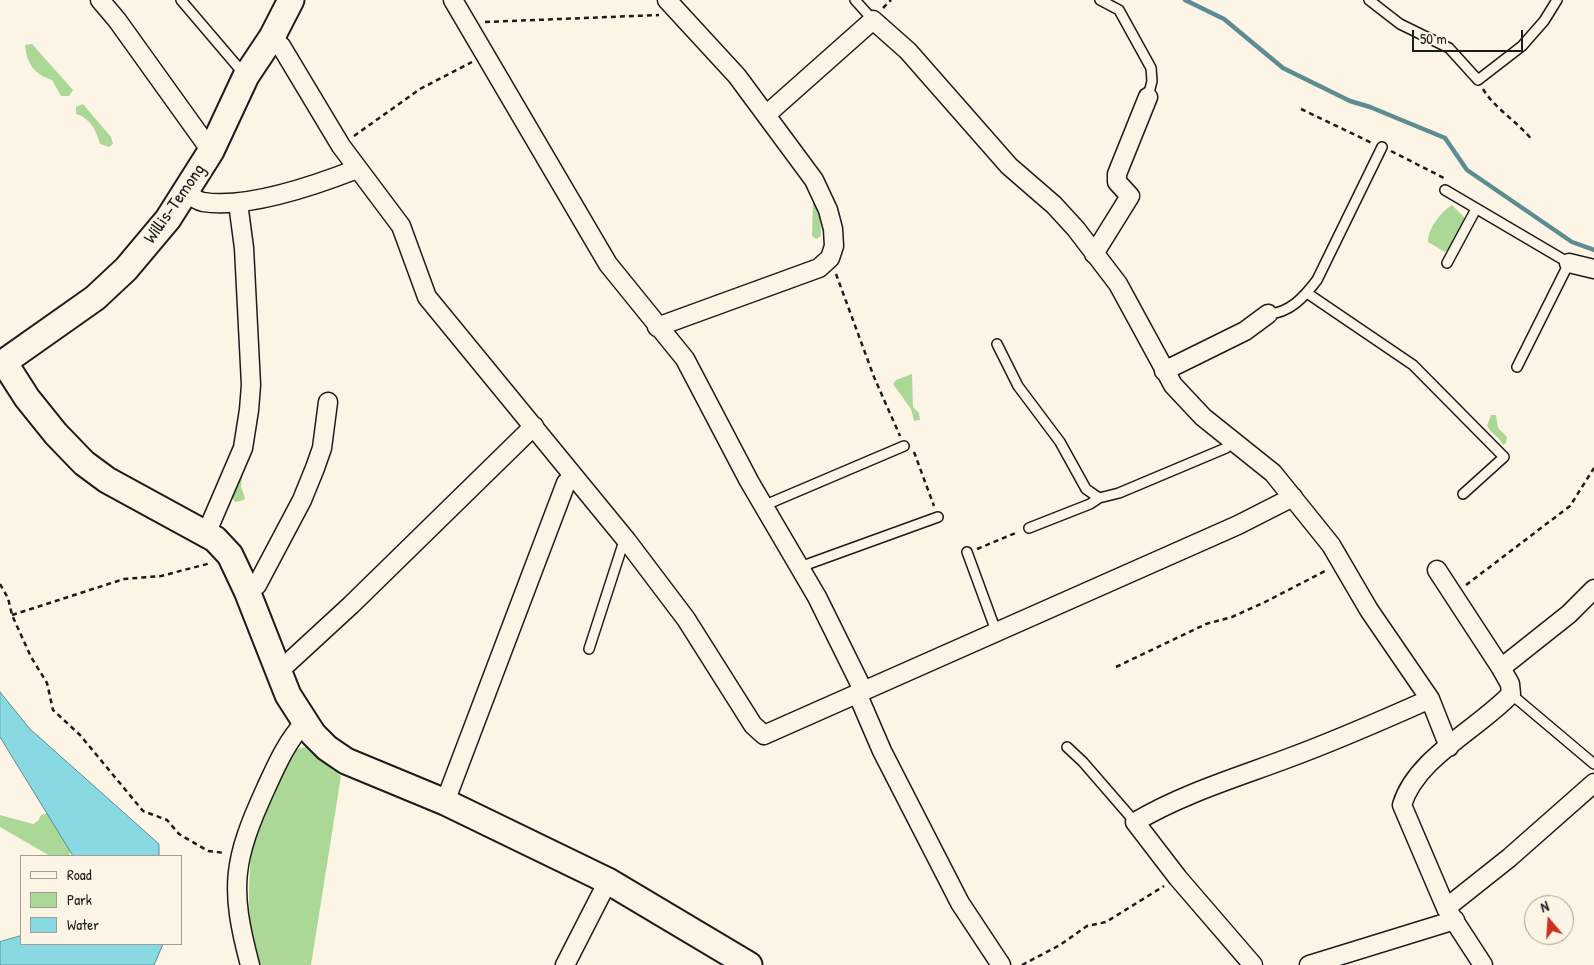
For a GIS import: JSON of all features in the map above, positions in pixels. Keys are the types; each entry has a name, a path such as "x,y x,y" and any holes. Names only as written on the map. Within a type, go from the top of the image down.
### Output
{"main road":[{"name":"Willis-Temong","path":"2,364 95,298 126,269 168,219 211,152 246,76 272,37 291,0"},
{"path":"27,398 34,348 45,333"},
{"path":"2,364 56,434 84,463 107,480 215,539 230,555 248,591 288,695 305,722 327,748 346,761 444,802 608,881 749,965"},
{"path":"0,387 14,390 27,398"}],"street":[{"path":"100,0 117,20 211,152"},
{"path":"453,0 608,264 657,327 685,359 763,506 817,597 860,692 882,751 949,882 1001,965"},
{"path":"657,327 819,268 830,258 834,246 828,210 814,180 792,147 738,76 672,6"},
{"path":"766,115 873,20 908,51 1009,166 1054,205 1118,284 1173,385 1202,417 1272,473 1331,544 1369,610 1430,699 1449,747"},
{"path":"272,37 281,46 357,170 401,226 427,297 628,541 686,619 758,732 764,735 776,732 860,692 1238,524 1293,497"},
{"path":"1094,254 1130,196 1117,182 1117,174 1148,97"},
{"path":"186,192 202,202 238,204 357,170"},
{"path":"206,534 242,448 250,393 244,248 238,204"},
{"path":"1569,263 1594,269"},
{"path":"1164,371 1246,331 1268,314"},
{"path":"248,591 257,585 302,500 322,448 328,402"},
{"path":"278,669 288,663 351,605 534,426"},
{"path":"444,802 566,483 573,476"},
{"path":"1438,570 1501,668 1510,684 1511,694 1494,712 1427,765 1411,784 1402,804 1451,914 1483,965"},
{"path":"1501,668 1569,614 1594,589"},
{"path":"1253,965 1178,878 1135,822 1173,802 1339,739 1430,699"},
{"path":"250,965 240,929 236,900 240,858 247,830 279,759 290,737 305,722"},
{"path":"1309,965 1451,914 1509,858 1594,783"},
{"path":"565,965 608,881"}],"lane":[{"path":"181,0 246,76"},
{"path":"855,0 873,20"},
{"path":"1100,0 1119,10 1152,68 1152,81 1148,97"},
{"path":"1368,0 1400,24 1449,48 1478,80 1522,46 1544,21 1557,0"},
{"path":"1268,314 1282,313 1307,293 1321,271 1382,147"},
{"path":"1444,190 1569,263 1517,367"},
{"path":"1447,263 1476,209"},
{"path":"1307,293 1413,365 1504,458 1462,494"},
{"path":"997,344 1018,386 1060,442 1086,489 1099,498"},
{"path":"1029,528 1090,504 1099,498 1119,493 1208,456 1226,448 1232,442"},
{"path":"763,506 904,446"},
{"path":"800,567 938,517"},
{"path":"589,649 622,547 628,541"},
{"path":"967,552 996,631"},
{"path":"1511,694 1594,764"},
{"path":"1067,747 1083,762 1135,822"}],"path":[{"path":"467,23 660,15 672,6"},
{"path":"341,146 420,89 485,56"},
{"path":"1478,80 1490,100 1521,126 1532,140"},
{"path":"1301,109 1447,180 1444,190"},
{"path":"830,258 874,377 904,446 914,451 938,517"},
{"path":"1454,593 1570,506 1594,468"},
{"path":"967,552 1029,528"},
{"path":"12,615 124,579 161,576 211,563 230,555"},
{"path":"1116,667 1206,624 1232,617 1265,602 1342,562"},
{"path":"0,584 8,598 12,615 21,630 31,657 47,683 53,710 80,735 143,811 167,820 179,834 208,851 220,851 240,858"},
{"path":"1022,965 1060,945 1087,926 1106,922 1178,878"}],"green space":[{"path":"32,44 73,90 69,96 61,96 52,80 40,75 32,67 25,45"},
{"path":"83,104 111,137 113,144 109,147 100,144 97,134 89,121 76,114 76,107"},
{"path":"813,200 820,203 821,236 816,239 812,236"},
{"path":"1452,205 1465,218 1453,245 1445,252 1428,242 1430,231 1436,221"},
{"path":"912,374 913,407 919,413 920,420 914,421 911,409 893,384 896,380"},
{"path":"1491,415 1496,415 1498,428 1507,437 1506,443 1503,445 1487,426"},
{"path":"239,476 242,478 241,487 245,498 235,502 232,497"},
{"path":"305,747 341,776 311,965 259,965 254,949 249,910 250,866 256,827 267,796 288,752"},
{"path":"47,813 70,851 69,855 48,855 0,827 0,815 33,824 38,821 41,815"}],"water":[{"path":"0,692 30,729 159,844 159,855 72,855 0,737"},
{"path":"20,936 20,945 163,945 154,965 0,965 0,942"}],"waterway":[{"path":"1185,0 1224,19 1283,68 1350,101 1370,107 1445,138 1467,170 1572,242 1594,250"}]}
